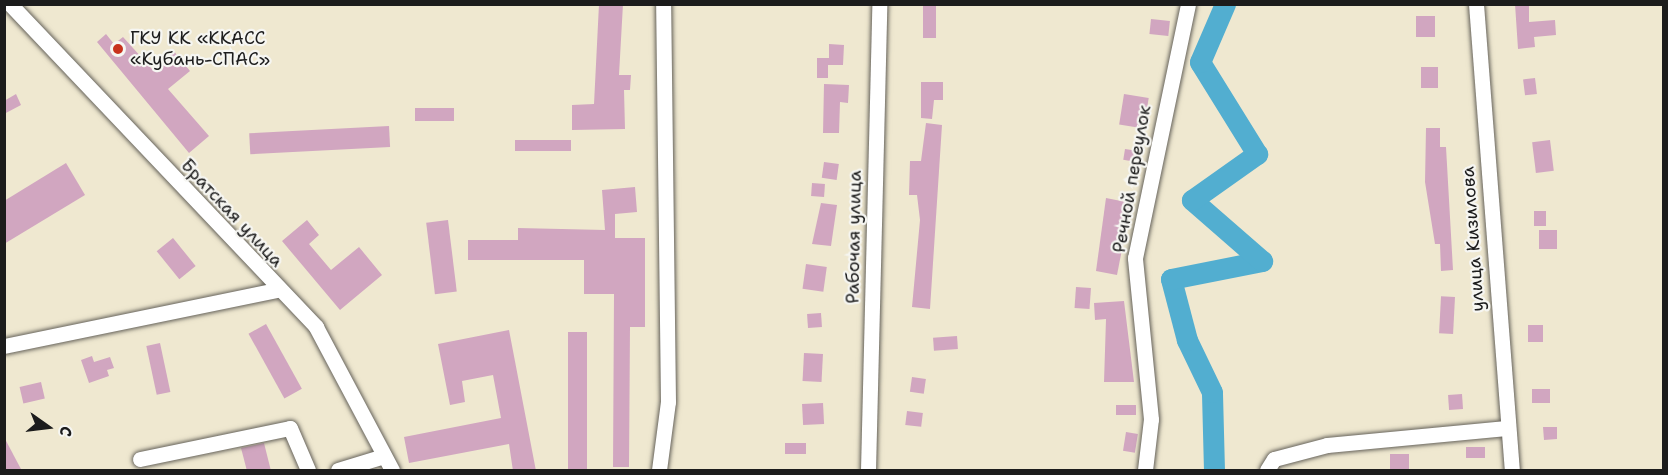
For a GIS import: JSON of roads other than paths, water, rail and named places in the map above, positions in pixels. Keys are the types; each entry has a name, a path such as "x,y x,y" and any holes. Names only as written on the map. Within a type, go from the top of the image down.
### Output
{"street":[{"name":"Братская улица","path":"10,4 278,290 316,327 392,471"},
{"path":"659,471 668,402 663,4"},
{"name":"Рабочая улица","path":"868,471 879,4"},
{"name":"Речной переулок","path":"1145,471 1151,419 1135,258 1188,4"},
{"name":"улица Кизилова","path":"1476,4 1506,428 1512,471"},
{"path":"4,346 278,290"},
{"path":"140,459 290,428 308,471"},
{"path":"1267,471 1274,459 1327,446 1506,428"},
{"path":"338,471 384,456"}],"waterway":[{"path":"1214,470 1212,392 1187,340 1171,279 1262,261 1192,200 1257,154 1200,62 1225,4"}],"place":[{"name":"ГКУ КК «ККАСС «Кубань-СПАС»","path":"118,49"}]}
